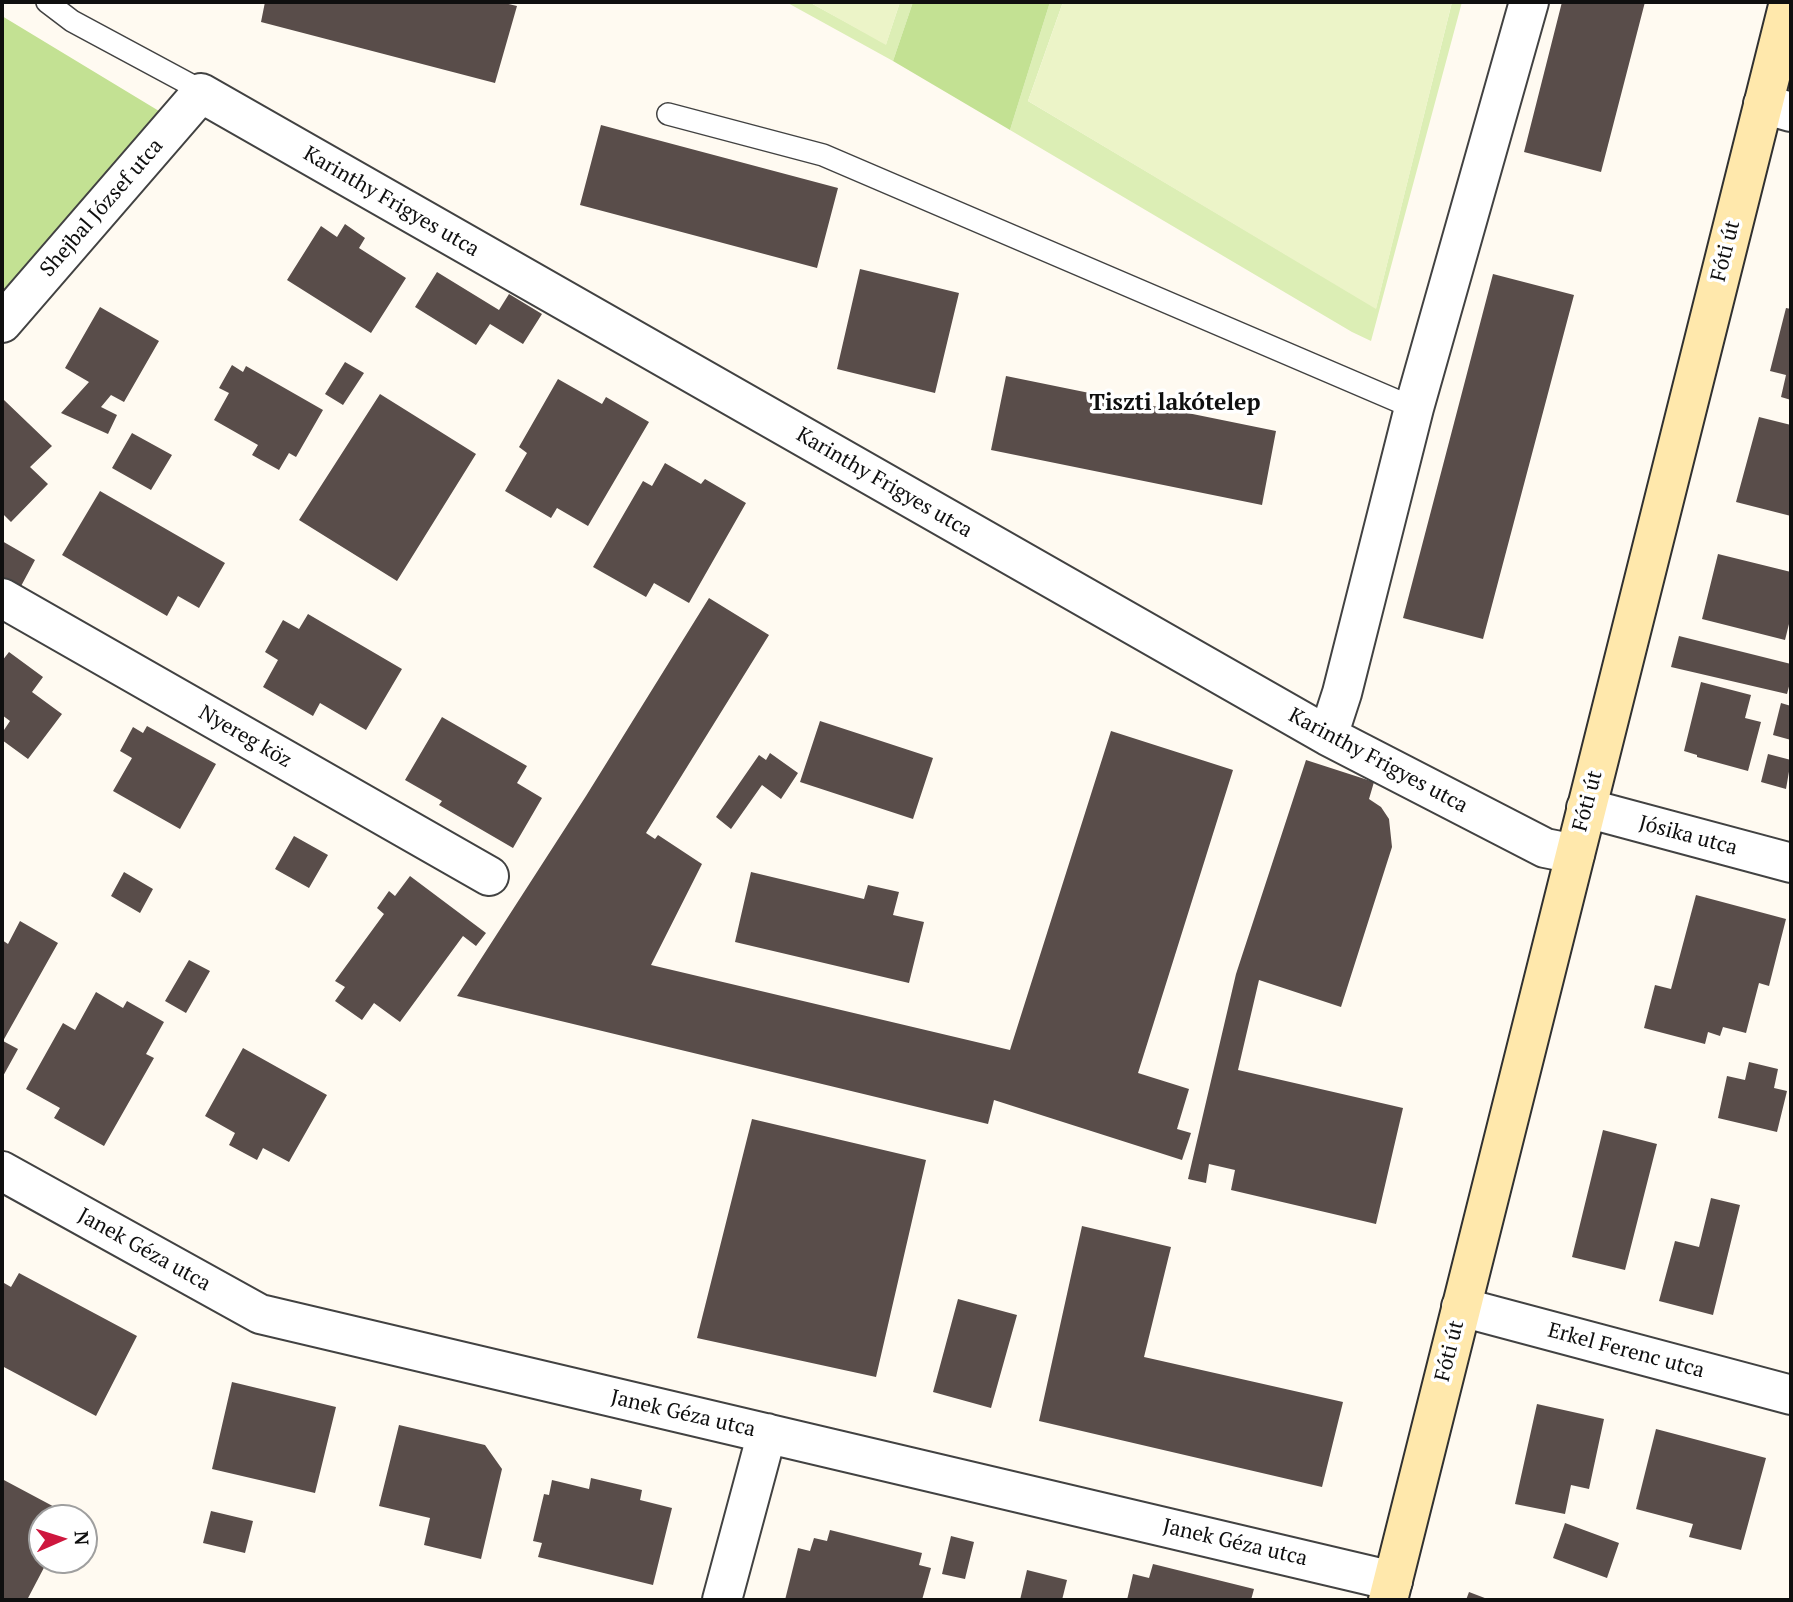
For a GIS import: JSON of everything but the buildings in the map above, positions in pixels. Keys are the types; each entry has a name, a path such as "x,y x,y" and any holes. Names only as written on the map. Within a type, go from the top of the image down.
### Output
{"main road":[{"name":"Fóti út","path":"1391,1590 1586,808 1777,108 1789,2"}],"street":[{"path":"1328,736 1342,693 1414,408 1530,2"},
{"name":"Shejbal József utca","path":"2,323 196,89"},
{"name":"Karinthy Frigyes utca","path":"196,89 1328,736 1545,848 1575,854"},
{"name":"Nyereg köz","path":"2,598 489,876"},
{"name":"Jósika utca","path":"1586,808 1791,863"},
{"name":"Janek Géza utca","path":"2,1171 260,1314 767,1433 1391,1590"},
{"name":"Erkel Ferenc utca","path":"1461,1307 1791,1395"},
{"path":"722,1600 767,1433"}],"lane":[{"path":"47,2 72,21 196,89"},
{"path":"668,114 823,155 1414,408"}],"green space":[{"path":"786,2 809,2 886,44 900,2 913,2 893,61"},
{"path":"809,2 900,2 886,45"},
{"path":"913,2 1050,2 1010,130 893,61"},
{"path":"1050,2 1063,2 1028,101 1376,308 1452,2 1462,2 1371,341 1010,130"},
{"path":"1063,2 1452,2 1376,309 1028,101"},
{"path":"2,16 159,111 2,293"}],"district":[{"name":"Tiszti lakótelep","path":"1175,403"}]}
